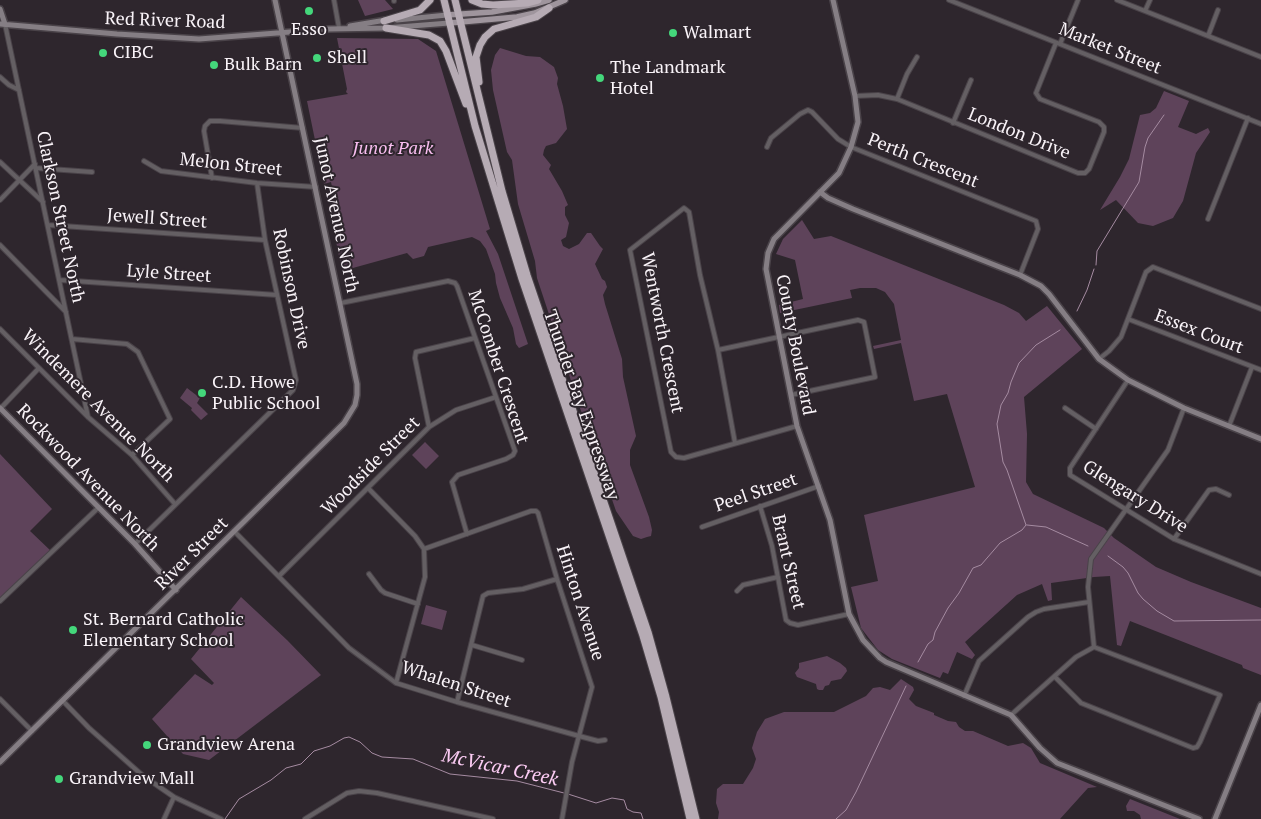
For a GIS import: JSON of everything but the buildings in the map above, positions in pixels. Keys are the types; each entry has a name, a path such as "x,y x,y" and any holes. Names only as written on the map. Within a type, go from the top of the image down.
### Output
{"highway":[{"path":"385,24 420,10 430,0"},
{"name":"Thunder Bay Expressway","path":"444,0 475,126 522,279 643,636 661,697 690,819"},
{"name":"Thunder Bay Expressway","path":"455,0 502,191 527,275 648,632 666,696 696,819"},
{"path":"472,0 482,4 494,5 527,3 538,0"},
{"path":"484,120 476,57 480,45 485,37 494,29 536,17 549,4"},
{"path":"385,24 440,41 446,51 456,82 475,126"}],"main road":[{"path":"448,19 460,23 517,16 565,0"},
{"path":"448,19 458,15 500,11 535,4 549,4"}],"street":[{"name":"Junot Avenue North","path":"275,0 358,384 355,403"},
{"path":"334,0 339,28"},
{"name":"County Boulevard","path":"833,0 855,96 858,122 851,147 839,173 777,235 768,253 766,275 797,426 830,520 850,614 863,640 880,658 1011,715 1040,748 1057,763 1199,819"},
{"name":"Market Street","path":"949,0 1261,124"},
{"path":"1058,43 1078,0"},
{"path":"1117,0 1261,57"},
{"path":"1145,11 1150,0"},
{"path":"0,9 2,24"},
{"path":"1208,36 1218,10"},
{"path":"330,30 448,19"},
{"name":"Red River Road","path":"2,24 199,39 330,30"},
{"name":"Clarkson Street North","path":"2,24 36,166 88,417"},
{"path":"330,30 385,24"},
{"name":"London Drive","path":"855,96 878,95 897,99 1078,173 1085,173 1089,169 1104,132 1104,127 1099,122 1040,99 1036,93 1058,43"},
{"path":"897,99 907,74 917,57"},
{"path":"0,77 8,85 19,90"},
{"path":"953,123 971,80"},
{"name":"Perth Crescent","path":"767,147 771,138 800,114 808,110 838,139 851,147 1036,221 1038,229 1020,275"},
{"path":"1208,219 1248,118"},
{"path":"212,178 204,131 205,126 210,121 220,120 303,128"},
{"name":"Melon Street","path":"144,161 161,171 257,183 316,187"},
{"path":"0,162 43,202"},
{"path":"0,200 36,166 92,172"},
{"name":"Robinson Drive","path":"134,544 293,390 296,380 265,240 257,183"},
{"path":"820,192 828,198 853,209 1020,275 1040,286 1049,294 1099,359 1128,380 1184,408 1261,439"},
{"name":"Wentworth Crescent","path":"735,443 718,350 700,275 689,212 684,208 630,250 673,455 684,458 797,426"},
{"name":"Jewell Street","path":"48,225 265,240"},
{"path":"0,245 66,312"},
{"name":"Essex Court","path":"1099,359 1115,345 1120,337 1146,272 1153,267 1261,308"},
{"name":"Lyle Street","path":"60,280 277,295"},
{"name":"McComber Crescent","path":"341,304 444,282 452,282 457,286 515,451 513,455 506,459 458,475 452,482 467,534"},
{"path":"718,350 858,320 865,324 875,377 791,395"},
{"name":"Essex Court","path":"1128,320 1261,370"},
{"name":"Windemere Avenue North","path":"0,329 88,417 132,455 175,504"},
{"path":"429,427 415,358 416,352 475,338"},
{"path":"72,339 127,344 138,352 170,419 132,455"},
{"path":"1229,426 1252,367"},
{"path":"0,409 39,368"},
{"name":"Glengary Drive","path":"1128,380 1070,468 1070,475 1174,540 1261,574"},
{"name":"Woodside Street","path":"279,576 429,427 456,410 496,397"},
{"name":"River Street","path":"0,762 344,423 355,403"},
{"path":"1065,408 1096,428"},
{"path":"1094,647 1089,602 1088,572 1091,560 1168,450 1184,408"},
{"name":"Rockwood Avenue North","path":"0,409 134,544 176,590"},
{"name":"Peel Street","path":"702,527 819,486"},
{"path":"368,488 415,536 424,548 425,577 396,683"},
{"path":"1174,540 1210,490 1216,489 1229,495"},
{"name":"Brant Street","path":"760,506 772,546 786,620 798,625 850,614"},
{"path":"0,600 98,508"},
{"name":"Hinton Avenue","path":"424,548 532,511 538,513 557,579 592,683 592,690 579,736 562,819"},
{"name":"Whalen Street","path":"234,531 349,648 396,683 579,736 598,741 605,740"},
{"path":"369,574 385,593 418,604"},
{"path":"737,591 744,585 778,577"},
{"path":"457,702 484,595 523,589 557,579"},
{"path":"964,696 979,661 1028,617 1044,609 1089,602"},
{"path":"472,645 522,660"},
{"path":"1011,715 1076,657 1094,647 1220,695 1197,747 1193,748 1081,703 1054,677"},
{"path":"0,699 32,731"},
{"path":"63,701 125,762 174,797 220,819"},
{"path":"1215,819 1261,705"},
{"path":"304,819 347,793 359,791 377,793 493,819"},
{"path":"164,819 174,797"}],"green space":[{"path":"358,0 385,0 393,9 365,16"},
{"name":"Junot Park","path":"337,38 418,39 436,51 490,229 486,231 498,254 528,344 519,348 516,344 513,328 500,298 495,274 486,249 480,241 472,237 428,247 424,256 413,259 407,253 342,271 336,241 343,238 331,182 324,184 307,101 348,94 346,92"},
{"path":"500,48 526,56 540,57 554,67 558,78 557,84 567,129 556,143 546,146 543,155 551,165 549,169 568,205 565,207 565,215 569,223 566,237 561,240 563,246 569,249 579,244 587,233 591,233 603,249 595,264 607,287 603,295 622,359 623,377 636,436 630,450 630,465 652,530 651,536 641,539 633,536 616,511 606,482 606,471 594,435 581,411 537,278 535,261 518,204 512,160 507,152 493,90 491,70 495,55"},
{"path":"1164,91 1189,101 1178,127 1196,134 1208,128 1210,132 1196,153 1183,201 1173,218 1153,226 1138,223 1116,200 1100,210 1129,159 1140,115 1150,113 1156,108"},
{"path":"802,220 814,239 831,236 1004,305 1019,313 1026,321 1047,306 1082,349 1024,397 1027,434 1026,482 1033,494 1104,528 1114,538 1156,567 1261,608 1261,675 1243,668 1242,665 1130,621 1121,646 1117,645 1110,576 1051,583 1052,600 1048,601 1042,584 1017,595 965,642 975,655 972,659 957,652 948,674 943,672 940,678 892,659 878,650 861,628 851,587 878,581 864,515 975,487 947,394 914,401 901,343 874,349 873,346 901,340 894,304 885,292 876,288 850,290 852,298 780,313 779,305 803,299 795,260 776,254 783,239"},
{"path":"187,388 200,398 197,403 208,414 201,420 191,410 192,408 180,398"},
{"path":"425,442 439,456 426,469 412,455"},
{"path":"0,454 52,509 30,531 52,552 1,599 0,598"},
{"path":"241,597 321,675 209,760 183,754 152,719 195,674 212,685 214,683 191,659"},
{"path":"426,605 447,611 442,630 421,624"},
{"path":"827,656 846,668 847,671 841,679 831,681 823,690 819,690 816,684 797,677 795,673 799,668 799,663"},
{"path":"901,679 913,687 914,690 909,699 916,706 948,721 956,722 965,731 973,731 1008,746 1023,743 1031,748 1040,763 1097,787 1088,788 1060,819 718,819 717,789 723,784 743,784 753,768 756,759 752,748 757,732 765,719 784,712 834,712 866,696 873,688 880,687 890,690"},
{"path":"1130,799 1180,819 1141,819 1140,815 1134,811 1127,811 1126,806"}],"waterway":[{"path":"1096,265 1097,251 1139,182 1148,138 1164,115"},
{"path":"1077,311 1094,269"},
{"path":"1026,525 1003,462 997,424 1001,405 1008,393 1019,363 1036,345 1060,330"},
{"path":"918,662 928,644 933,640 935,632 948,608 973,568 981,565 1000,543 1022,530 1026,525"},
{"path":"1027,525 1046,527 1088,546"},
{"path":"1108,556 1128,573 1143,599 1157,611 1174,621 1261,620"},
{"path":"836,819 846,810 856,792 906,686"},
{"name":"McVicar Creek","path":"225,819 239,799 271,780 286,768 301,764 314,751 349,737 360,742 372,753 382,757 413,759 450,774 517,781 564,793"},
{"name":"McVicar Creek","path":"568,794 596,803 612,798 624,800 627,809 641,813 643,819"}],"place":[{"name":"Esso","path":"309,11"},
{"name":"Walmart","path":"673,33"},
{"name":"CIBC","path":"103,53"},
{"name":"Shell","path":"317,58"},
{"name":"Bulk Barn","path":"214,65"},
{"name":"The Landmark Hotel","path":"600,78"},
{"name":"C.D. Howe Public School","path":"202,393"},
{"name":"St. Bernard Catholic Elementary School","path":"73,630"},
{"name":"Grandview Arena","path":"147,745"},
{"name":"Grandview Mall","path":"59,779"}]}
